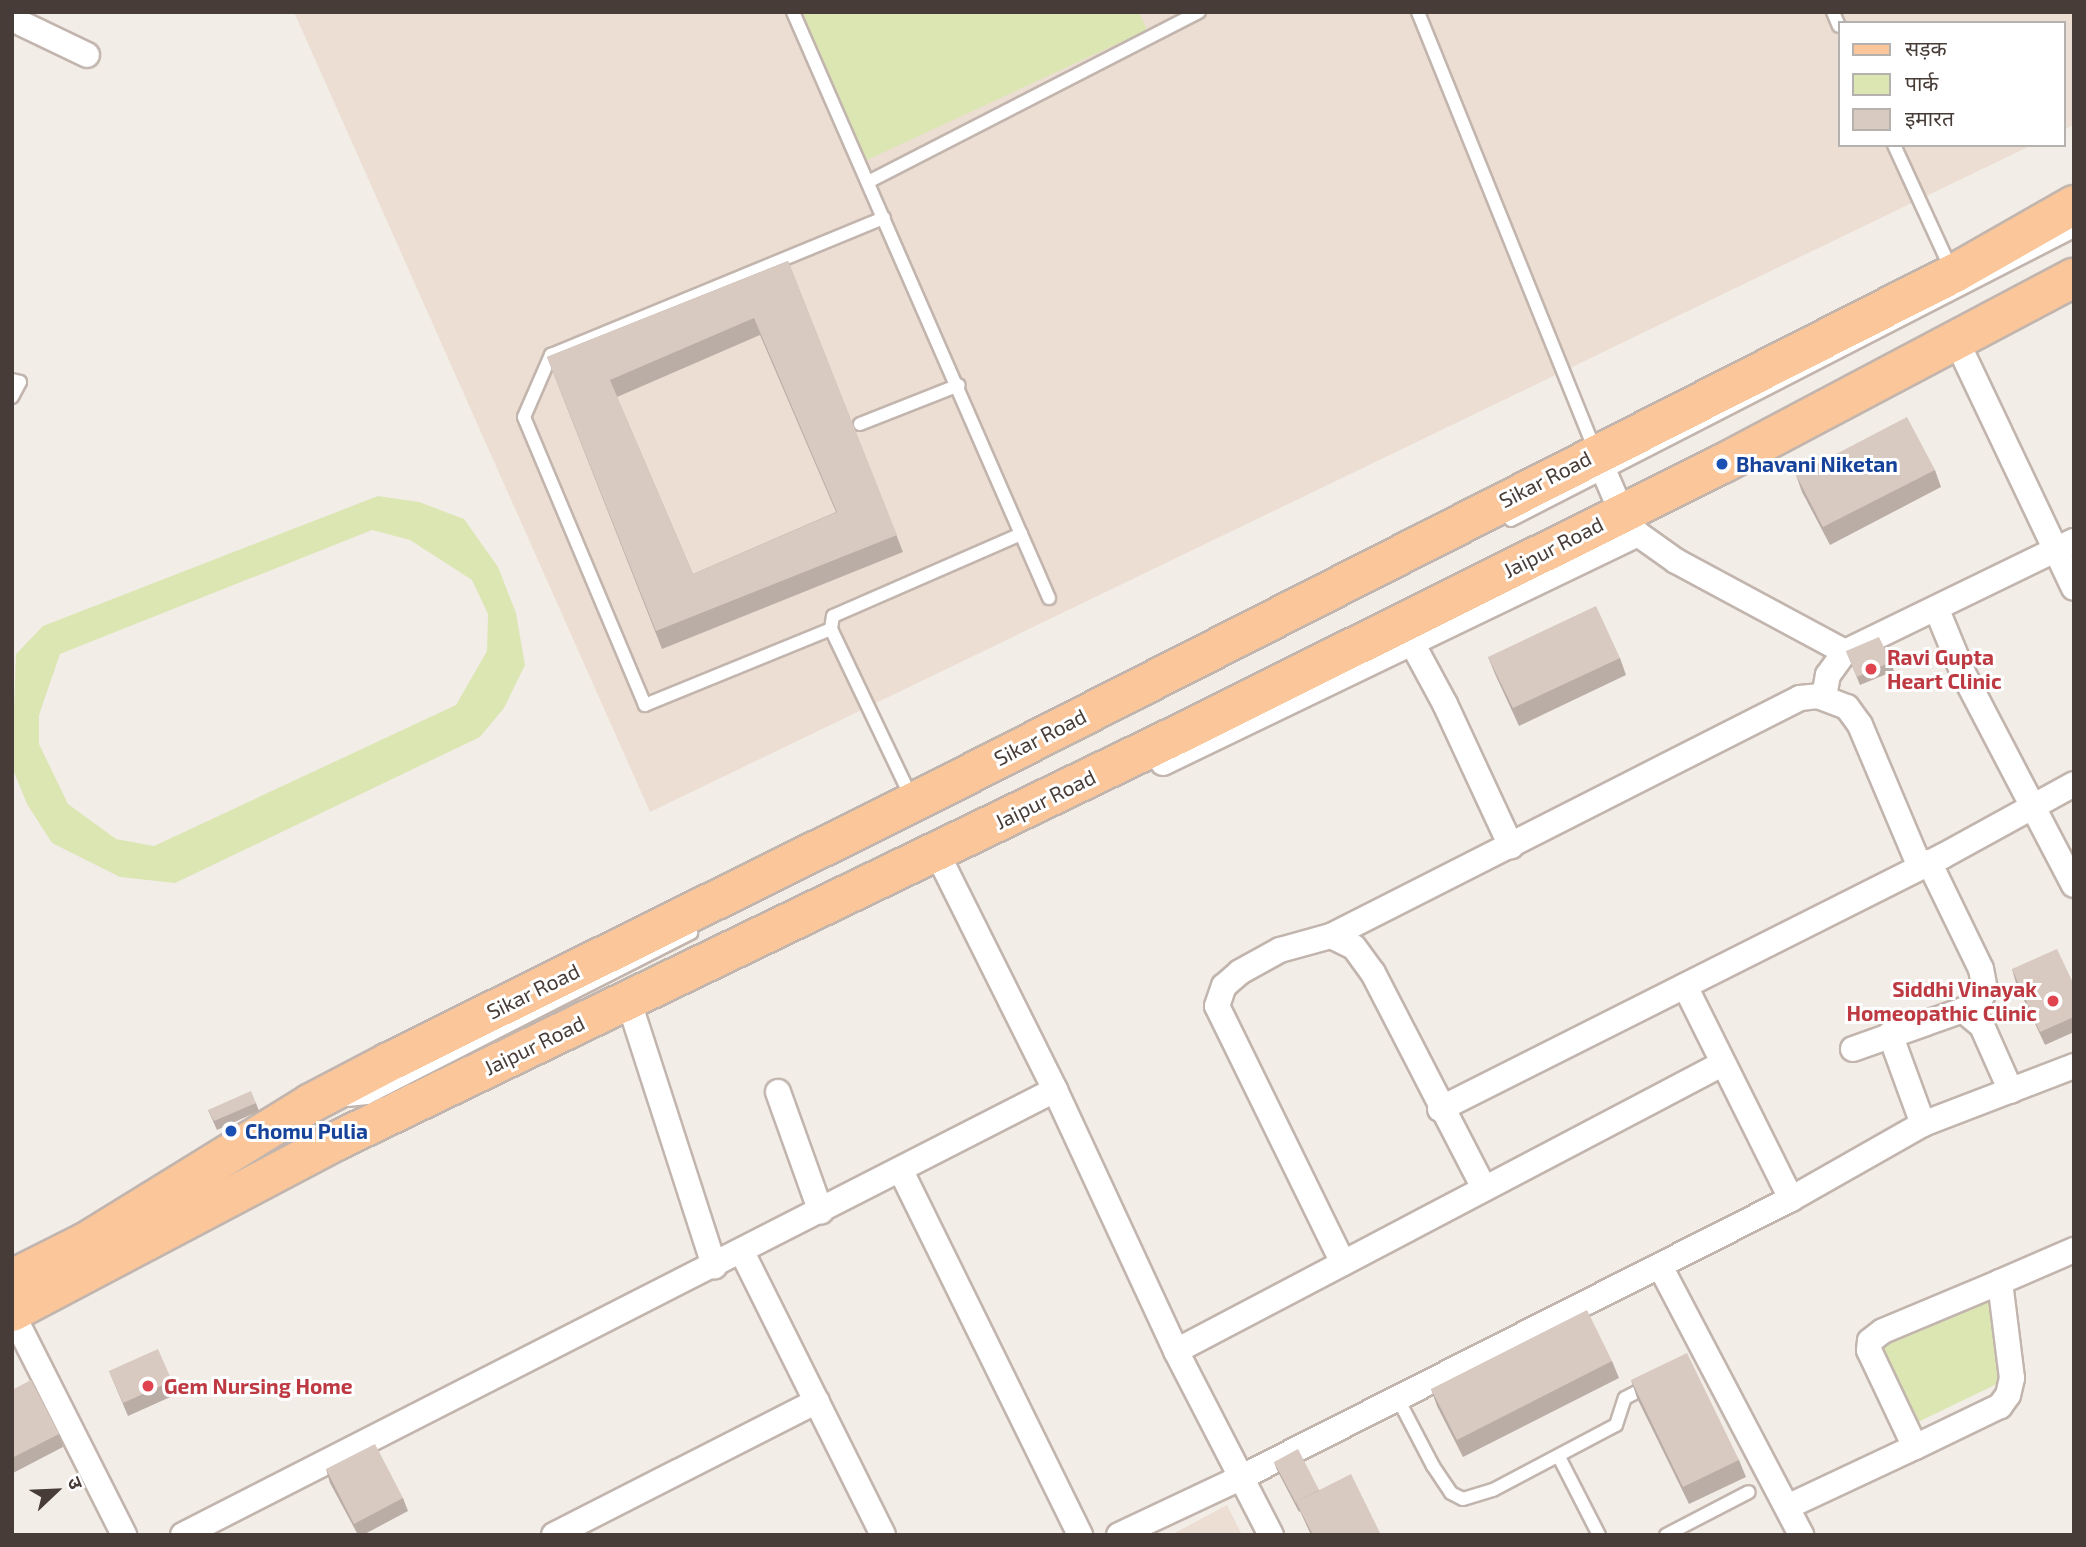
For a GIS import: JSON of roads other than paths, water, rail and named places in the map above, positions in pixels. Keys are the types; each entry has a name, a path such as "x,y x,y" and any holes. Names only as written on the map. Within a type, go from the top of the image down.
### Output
{"main road":[{"name":"Sikar Road","path":"12,1279 86,1242 311,1103 1600,463 1953,274 2074,205"},
{"name":"Jaipur Road","path":"12,1312 332,1143 628,999 940,860 1630,523 2074,278"}],"street":[{"path":"12,19 87,55"},
{"path":"1957,342 2064,545 2074,588"},
{"path":"1600,463 1630,523 1676,561 1845,652"},
{"path":"1824,697 1828,675 1845,652 1937,610 2064,545"},
{"path":"1937,610 1963,673 2074,885"},
{"path":"1407,633 1511,846"},
{"path":"1343,1263 1217,1006 1224,986 1240,972 1280,950 1331,936 1800,698 1824,697 1846,707 1860,725 1925,864 1982,969 1984,990 1972,1014"},
{"path":"1440,1109 1925,864 2074,784"},
{"path":"940,860 1055,1090 1176,1351 1272,1535"},
{"path":"1331,936 1354,947 1373,973 1440,1109 1483,1186"},
{"path":"1685,986 1791,1199"},
{"path":"628,999 714,1266"},
{"path":"1853,1049 1950,1012 1972,1014"},
{"path":"1972,1014 2011,1091"},
{"path":"1890,1034 1923,1124"},
{"path":"1176,1351 1483,1186 1722,1064"},
{"path":"1119,1535 1242,1478 1660,1266 1791,1199 1923,1124 2074,1066"},
{"path":"183,1535 821,1212 1055,1090"},
{"path":"778,1092 821,1212"},
{"path":"901,1171 1080,1535"},
{"path":"1915,1447 1869,1350 1870,1341 1883,1331 2074,1250"},
{"path":"742,1252 883,1534"},
{"path":"1660,1266 1801,1535"},
{"path":"1787,1507 2000,1406 2008,1395 2012,1378 2000,1282"},
{"path":"12,1312 124,1535"},
{"path":"554,1535 817,1402"}],"lane":[{"path":"793,12 959,385 1049,598"},
{"path":"868,182 1172,18 1199,12"},
{"path":"1418,12 1600,463"},
{"path":"1895,147 1953,274"},
{"path":"831,629 645,705 524,417 551,355 884,218"},
{"path":"1494,528 1600,463 2074,230"},
{"path":"12,380 20,382 12,397"},
{"path":"860,424 959,385"},
{"path":"914,802 831,629 833,616 1021,534"},
{"path":"824,863 1073,738"},
{"path":"311,1103 367,1098 702,927"},
{"path":"332,1143 367,1098"},
{"path":"1398,1399 1433,1466 1451,1493 1463,1499 1493,1490 1616,1425 1625,1398 1668,1377"},
{"path":"1559,1457 1599,1535"},
{"path":"1666,1535 1749,1492"}],"place":[{"name":"Bhavani Niketan","path":"1722,464"},
{"name":"Ravi Gupta Heart Clinic","path":"1871,669"},
{"name":"Siddhi Vinayak Homeopathic Clinic","path":"2053,1001"},
{"name":"Chomu Pulia","path":"231,1131"},
{"name":"Gem Nursing Home","path":"148,1386"}]}
